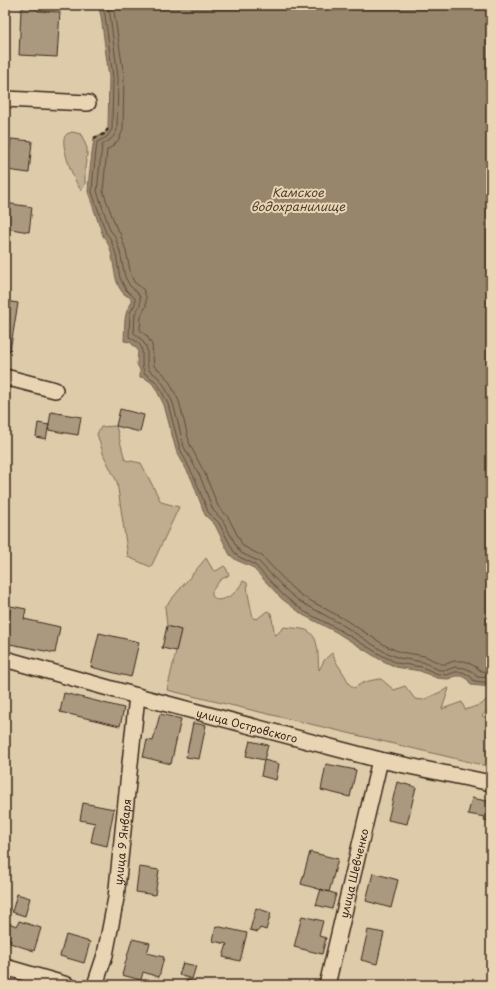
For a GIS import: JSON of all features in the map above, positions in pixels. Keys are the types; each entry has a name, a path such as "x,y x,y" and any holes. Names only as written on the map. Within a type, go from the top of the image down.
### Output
{"street":[{"path":"5,99 88,102"},
{"path":"5,377 55,390"},
{"name":"улица Островского","path":"5,659 137,696 380,760 491,783"},
{"name":"улица 9 Января","path":"95,985 110,934 116,898 137,696"},
{"name":"улица Шевченко","path":"327,985 380,760"},
{"path":"5,967 67,985"}],"path":[{"path":"94,138 104,134 108,129"}],"shaded area":[{"path":"72,132 81,134 87,148 85,185 81,190 72,173 64,144 64,138 67,134"},
{"path":"116,426 125,460 141,463 161,502 179,507 151,567 128,557 117,482 104,456 97,434 101,427"},
{"path":"206,558 213,570 216,571 224,566 229,575 220,580 212,591 212,596 217,600 229,597 238,589 243,581 247,583 253,618 257,619 267,611 271,613 275,636 284,627 304,629 311,633 316,642 319,670 325,659 332,653 349,684 354,688 360,684 381,679 394,690 405,686 415,699 423,700 449,688 442,709 462,702 465,710 482,704 489,697 491,697 491,707 482,716 491,719 491,767 167,690 181,630 167,626 165,607"}],"water":[{"name":"Камское водохранилище","path":"98,5 491,5 491,687 471,685 468,680 462,676 456,676 448,679 437,678 420,671 396,667 379,659 336,632 303,615 282,599 252,567 236,560 230,555 215,525 205,515 192,480 176,450 164,405 152,383 145,378 140,377 140,370 137,364 138,350 130,342 124,341 126,316 128,307 131,304 131,298 123,293 116,280 110,249 103,236 88,192 94,138 104,134 108,129 109,77 101,16"}],"building":[{"path":"27,5 33,5 38,11 60,12 57,57 19,55 21,10"},
{"path":"11,139 32,141 29,173 7,170"},
{"path":"5,203 32,207 29,232 5,228"},
{"path":"5,301 18,303 10,351 5,350"},
{"path":"120,409 144,415 140,432 116,426"},
{"path":"51,412 81,417 78,435 48,430"},
{"path":"38,423 49,425 46,439 36,437"},
{"path":"5,519 8,520 5,537"},
{"path":"11,606 26,609 24,619 60,627 55,653 5,643 5,632"},
{"path":"167,626 181,630 176,651 162,648"},
{"path":"99,633 139,642 131,677 91,667"},
{"path":"64,693 124,708 120,726 60,712"},
{"path":"160,714 181,719 171,764 143,757 147,740 153,741"},
{"path":"193,723 206,725 199,759 186,757"},
{"path":"250,741 268,745 264,760 246,756"},
{"path":"264,760 279,764 276,780 261,776"},
{"path":"326,764 356,770 350,797 321,790"},
{"path":"397,782 416,787 407,824 388,820"},
{"path":"472,798 491,802 491,822 484,820 485,817 468,814"},
{"path":"83,803 114,809 107,846 91,842 95,823 80,820"},
{"path":"310,852 338,859 329,892 301,884"},
{"path":"139,867 159,870 155,895 136,892"},
{"path":"373,873 398,880 391,908 366,901"},
{"path":"321,889 336,894 332,909 316,905"},
{"path":"17,894 30,898 25,916 12,912"},
{"path":"256,908 271,913 266,930 260,928 258,932 250,930"},
{"path":"302,916 323,921 319,936 326,938 322,954 294,947"},
{"path":"19,921 41,928 34,951 10,943 11,940 5,938 5,931 8,923 17,926"},
{"path":"216,926 247,933 240,961 223,957 227,944 213,941"},
{"path":"368,930 384,933 377,964 361,960"},
{"path":"66,935 90,942 84,963 60,956"},
{"path":"132,939 150,943 147,953 164,957 159,977 143,972 141,980 122,975"},
{"path":"183,963 196,966 192,979 179,975"},
{"path":"187,980 195,982 194,985 186,985"},
{"path":"415,980 426,982 425,985 414,985"}]}
